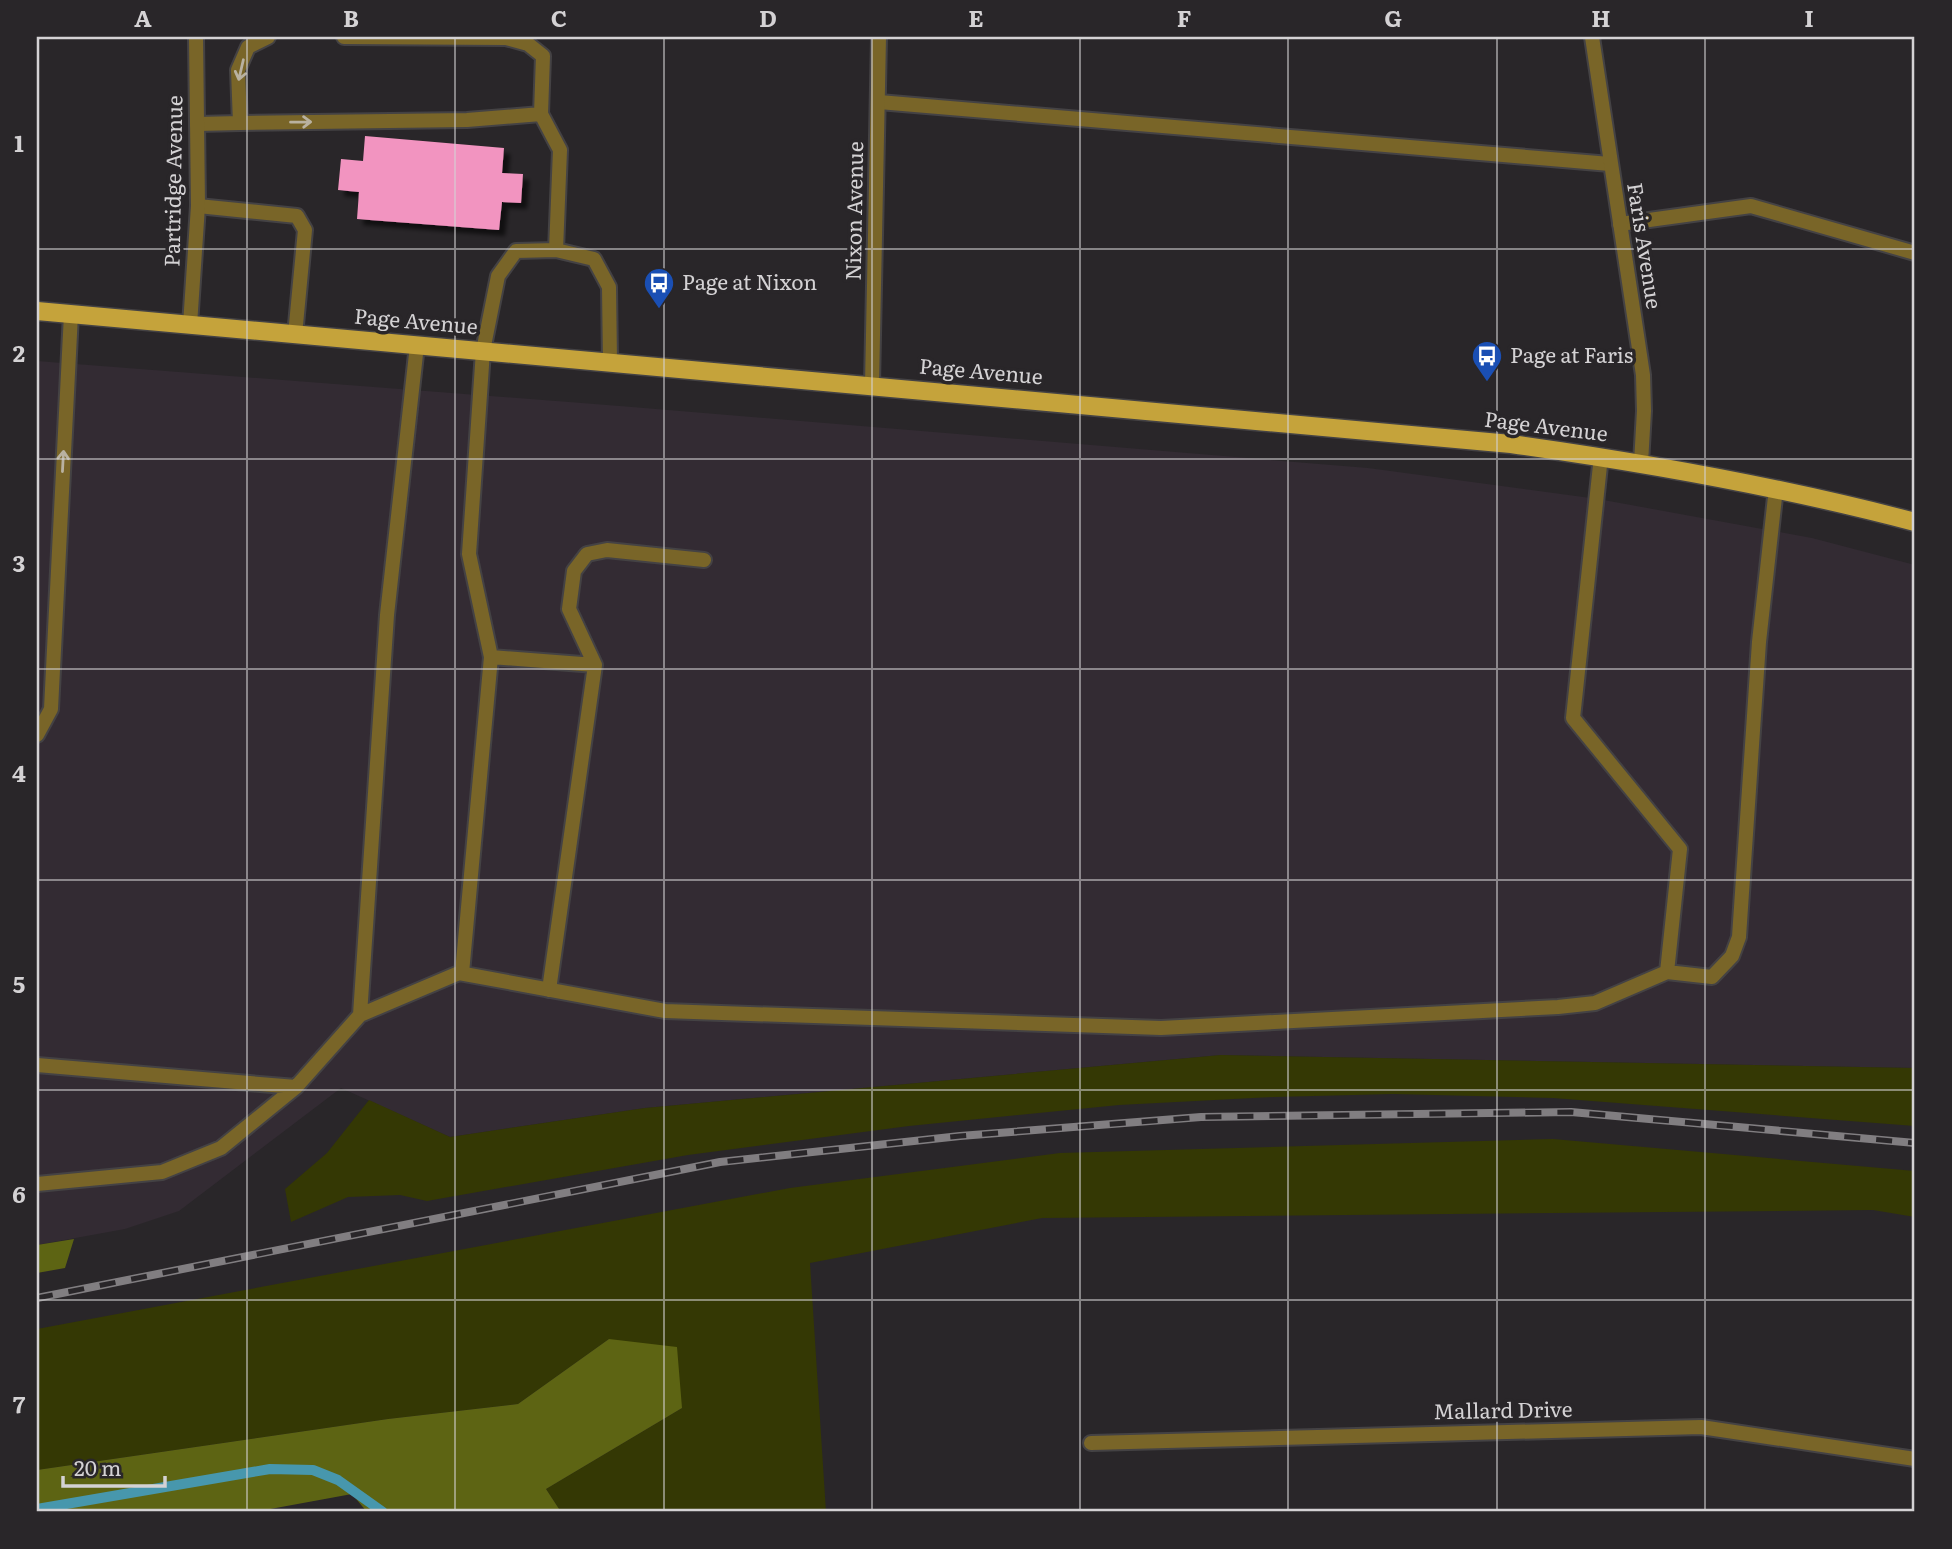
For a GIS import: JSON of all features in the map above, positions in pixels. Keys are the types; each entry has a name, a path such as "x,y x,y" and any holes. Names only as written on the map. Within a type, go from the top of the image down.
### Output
{"main road":[{"name":"Page Avenue","path":"37,311 1511,444 1601,456 1776,488 1915,522"}],"street":[{"name":"Partridge Avenue","path":"190,325 198,206 196,37"},
{"path":"240,123 238,70 248,47 268,37"},
{"path":"344,37 506,38 527,44 543,56 541,114 560,150 556,250"},
{"name":"Nixon Avenue","path":"873,385 879,37"},
{"name":"Faris Avenue","path":"1592,37 1643,375 1641,463"},
{"path":"879,102 1610,164"},
{"path":"197,124 467,120 541,114"},
{"path":"198,206 297,216 304,230 295,335"},
{"path":"1620,224 1751,206 1915,253"},
{"path":"462,973 491,657 469,554 483,351 498,276 516,251 556,250 594,259 609,287 610,362"},
{"path":"37,735 51,709 71,314"},
{"path":"360,1015 387,615 417,345"},
{"path":"1601,456 1573,718 1680,849 1667,972"},
{"path":"37,1184 162,1172 221,1148 296,1087 360,1015 462,973 666,1011 1161,1028 1558,1007 1595,1003 1667,972 1712,977 1732,956 1740,937 1759,642 1776,488"},
{"path":"549,990 595,665 569,609 574,571 587,554 607,550 704,560"},
{"path":"491,657 595,665"},
{"path":"37,1065 296,1087"},
{"name":"Mallard Drive","path":"1090,1443 1701,1427 1915,1459"}],"shaded area":[{"path":"37,361 1368,468 1598,499 1812,538 1915,565 1915,1068 1221,1055 645,1108 450,1137 341,1088 179,1211 125,1229 37,1245"}],"green space":[{"path":"1221,1055 1915,1068 1915,1126 1553,1098 1393,1094 1274,1097 1119,1105 909,1126 688,1155 427,1201 400,1195 348,1197 291,1222 285,1189 327,1153 369,1100 450,1137 645,1108"},
{"path":"1553,1139 1915,1171 1915,1217 1873,1210 1042,1218 810,1263 826,1512 561,1512 546,1489 682,1408 609,1339 518,1404 388,1419 37,1470 37,1329 790,1188 1060,1153"},
{"path":"74,1239 65,1268 37,1273 37,1245"},
{"path":"609,1339 677,1347 682,1408 546,1489 561,1512 367,1512 352,1494 254,1512 37,1512 37,1470 388,1419 518,1404"}],"building":[{"path":"365,136 504,148 502,173 523,174 521,203 502,202 499,230 357,219 359,192 338,190 341,159 363,161"}],"waterway":[{"path":"37,1509 270,1469 313,1470 338,1480 383,1512"}],"railway":[{"path":"37,1298 720,1162 960,1136 1201,1117 1571,1112 1915,1143"}],"place":[{"name":"Page at Nixon","path":"659,310"},
{"name":"Page at Faris","path":"1487,383"}]}
